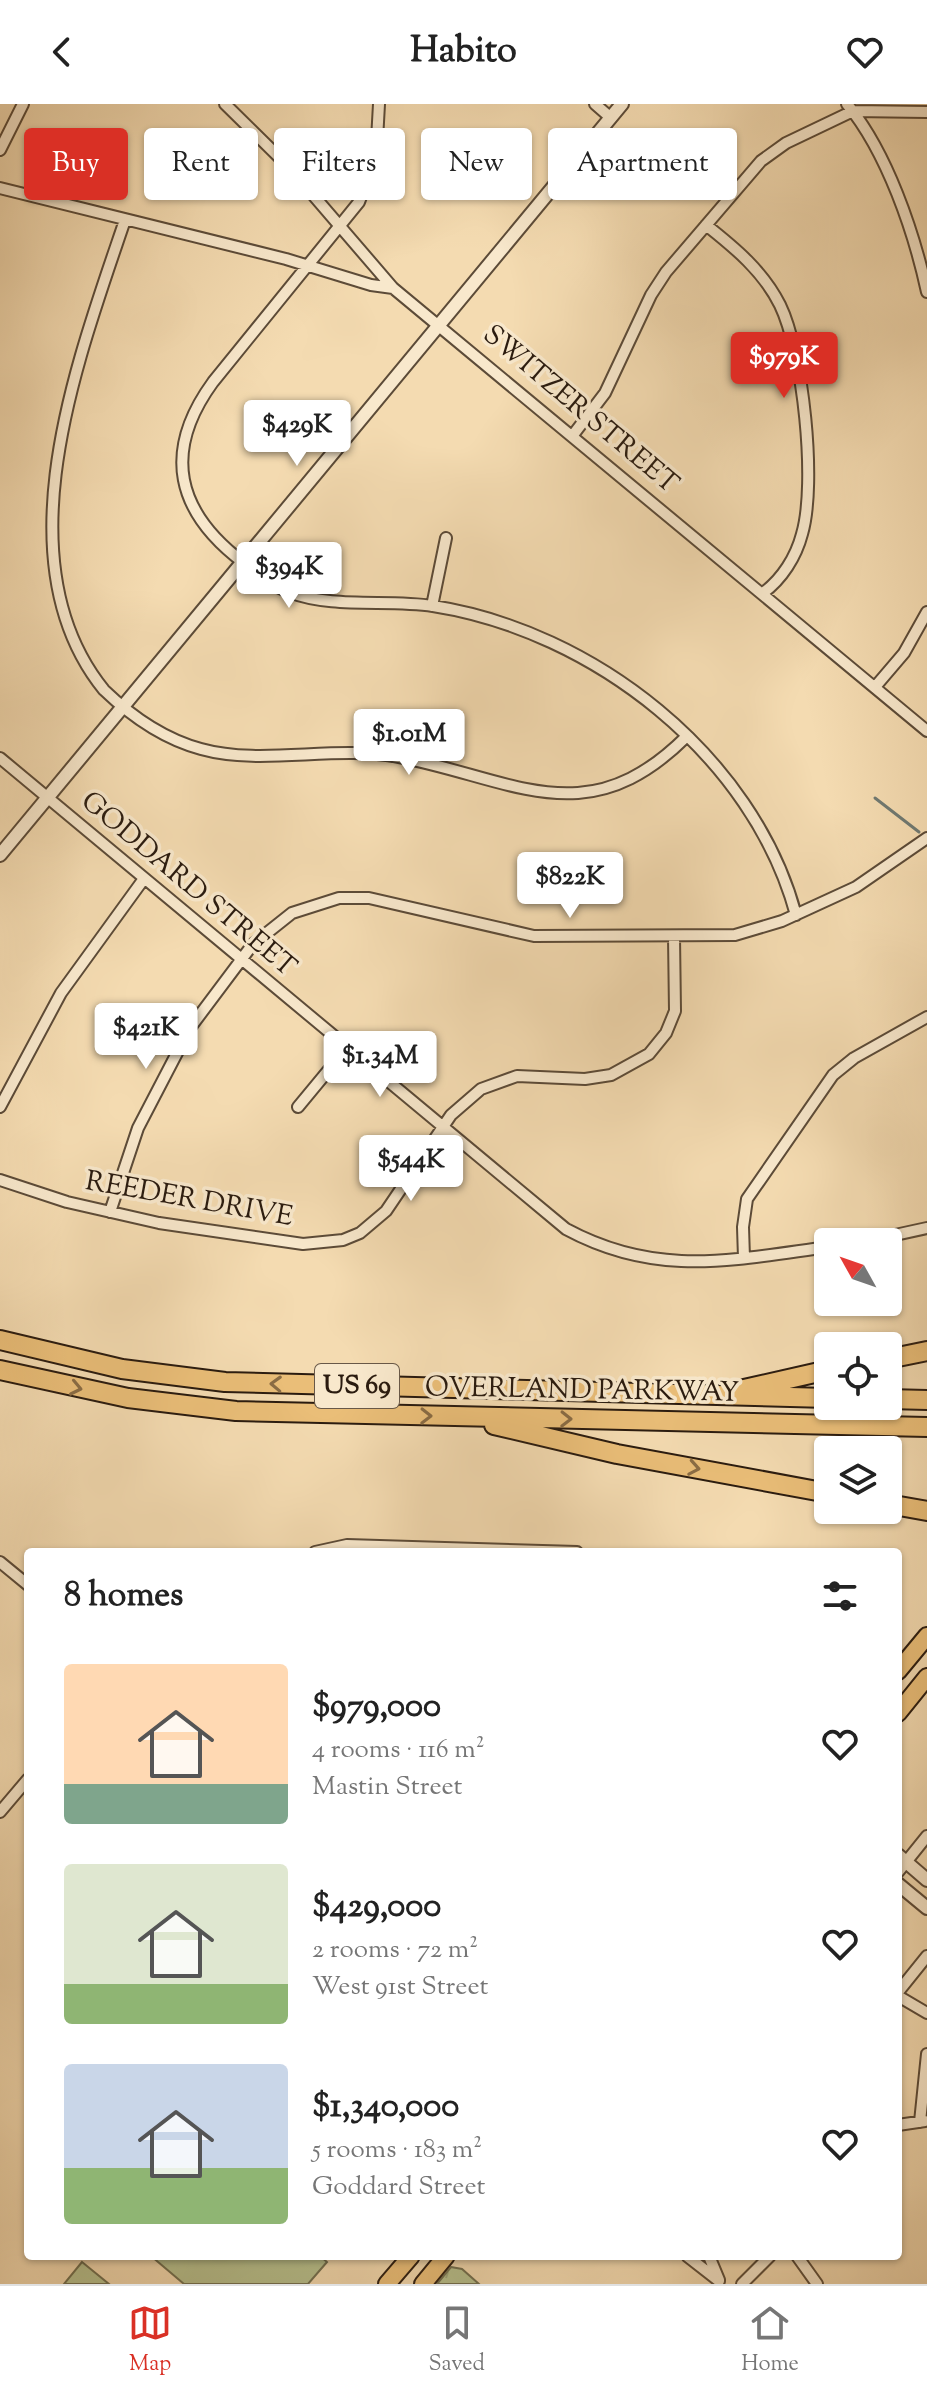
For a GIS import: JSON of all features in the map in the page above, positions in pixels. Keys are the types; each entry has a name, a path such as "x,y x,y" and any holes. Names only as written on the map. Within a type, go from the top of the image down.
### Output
{"highway":[{"name":"OVERLAND PARKWAY","path":"0,1340 122,1369 225,1382 814,1398"},
{"path":"902,1356 927,1351"},
{"name":"OVERLAND PARKWAY","path":"0,1370 86,1390 236,1411 927,1427"},
{"path":"717,1395 814,1373"},
{"path":"902,1399 927,1400"},
{"path":"460,1416 617,1454 814,1490"},
{"path":"902,1507 927,1511"}],"main road":[{"path":"902,1662 927,1636"},
{"path":"902,1708 927,1677"},
{"path":"387,2284 408,2260"},
{"path":"423,2284 443,2260"}],"street":[{"path":"0,150 23,104"},
{"name":"SWITZER STREET","path":"225,104 289,167 393,288 927,731"},
{"path":"379,104 376,158 359,202 196,405 184,436 182,472 192,508 213,538 271,583 311,598 432,606 492,620 579,657 647,701 686,737 747,812 769,849 796,915"},
{"path":"595,104 611,118"},
{"path":"0,855 622,104"},
{"path":"850,108 893,186 910,230 927,292"},
{"path":"573,435 605,393 651,295 761,161 786,143 850,108 927,112"},
{"path":"0,188 309,266 371,285 393,288"},
{"path":"40,530 44,470 58,405 125,220"},
{"path":"706,225 733,246 768,285 789,327 795,347 807,462 807,510 795,553 777,582 763,593"},
{"path":"432,606 446,538"},
{"path":"875,687 904,653 927,612"},
{"path":"55,621 91,678 123,707 179,741 216,753 239,756 342,752 393,756 552,795 616,786 652,767 686,737"},
{"name":"GODDARD STREET","path":"0,758 548,1216 594,1245 667,1263 744,1258 814,1249"},
{"path":"110,1212 125,1162 156,1089 190,1028 240,960 270,928 292,913 349,898 393,903 534,936 735,935 796,915 865,882 927,838"},
{"path":"0,1107 61,993 143,880"},
{"name":"REEDER DRIVE","path":"0,1180 110,1212 303,1244 334,1242 360,1233 386,1211 442,1128 472,1095 499,1081 534,1074 600,1077 624,1071 649,1054 666,1033 675,1011 674,937"},
{"path":"744,1258 743,1227 747,1199 833,1075 854,1058 927,1017"},
{"path":"298,1107 346,1049"},
{"path":"902,1233 927,1228"},
{"path":"333,1548 347,1545 446,1548"},
{"path":"0,1562 24,1582"},
{"path":"0,1812 24,1784"},
{"path":"902,1862 927,1836"},
{"path":"902,1864 927,1880"},
{"path":"902,1887 927,1908"},
{"path":"902,1989 927,1956"},
{"path":"902,1997 927,2013"},
{"path":"902,2124 924,2121 927,2054"},
{"path":"692,2260 721,2282"},
{"path":"711,2260 721,2282"},
{"path":"742,2284 764,2260"},
{"path":"800,2260 817,2284"}],"green space":[{"path":"156,2260 327,2262 308,2284 184,2284"},
{"path":"82,2262 109,2284 64,2284"},
{"path":"451,2267 462,2269 479,2284 437,2284"}],"waterway":[{"path":"875,798 919,832"}]}
